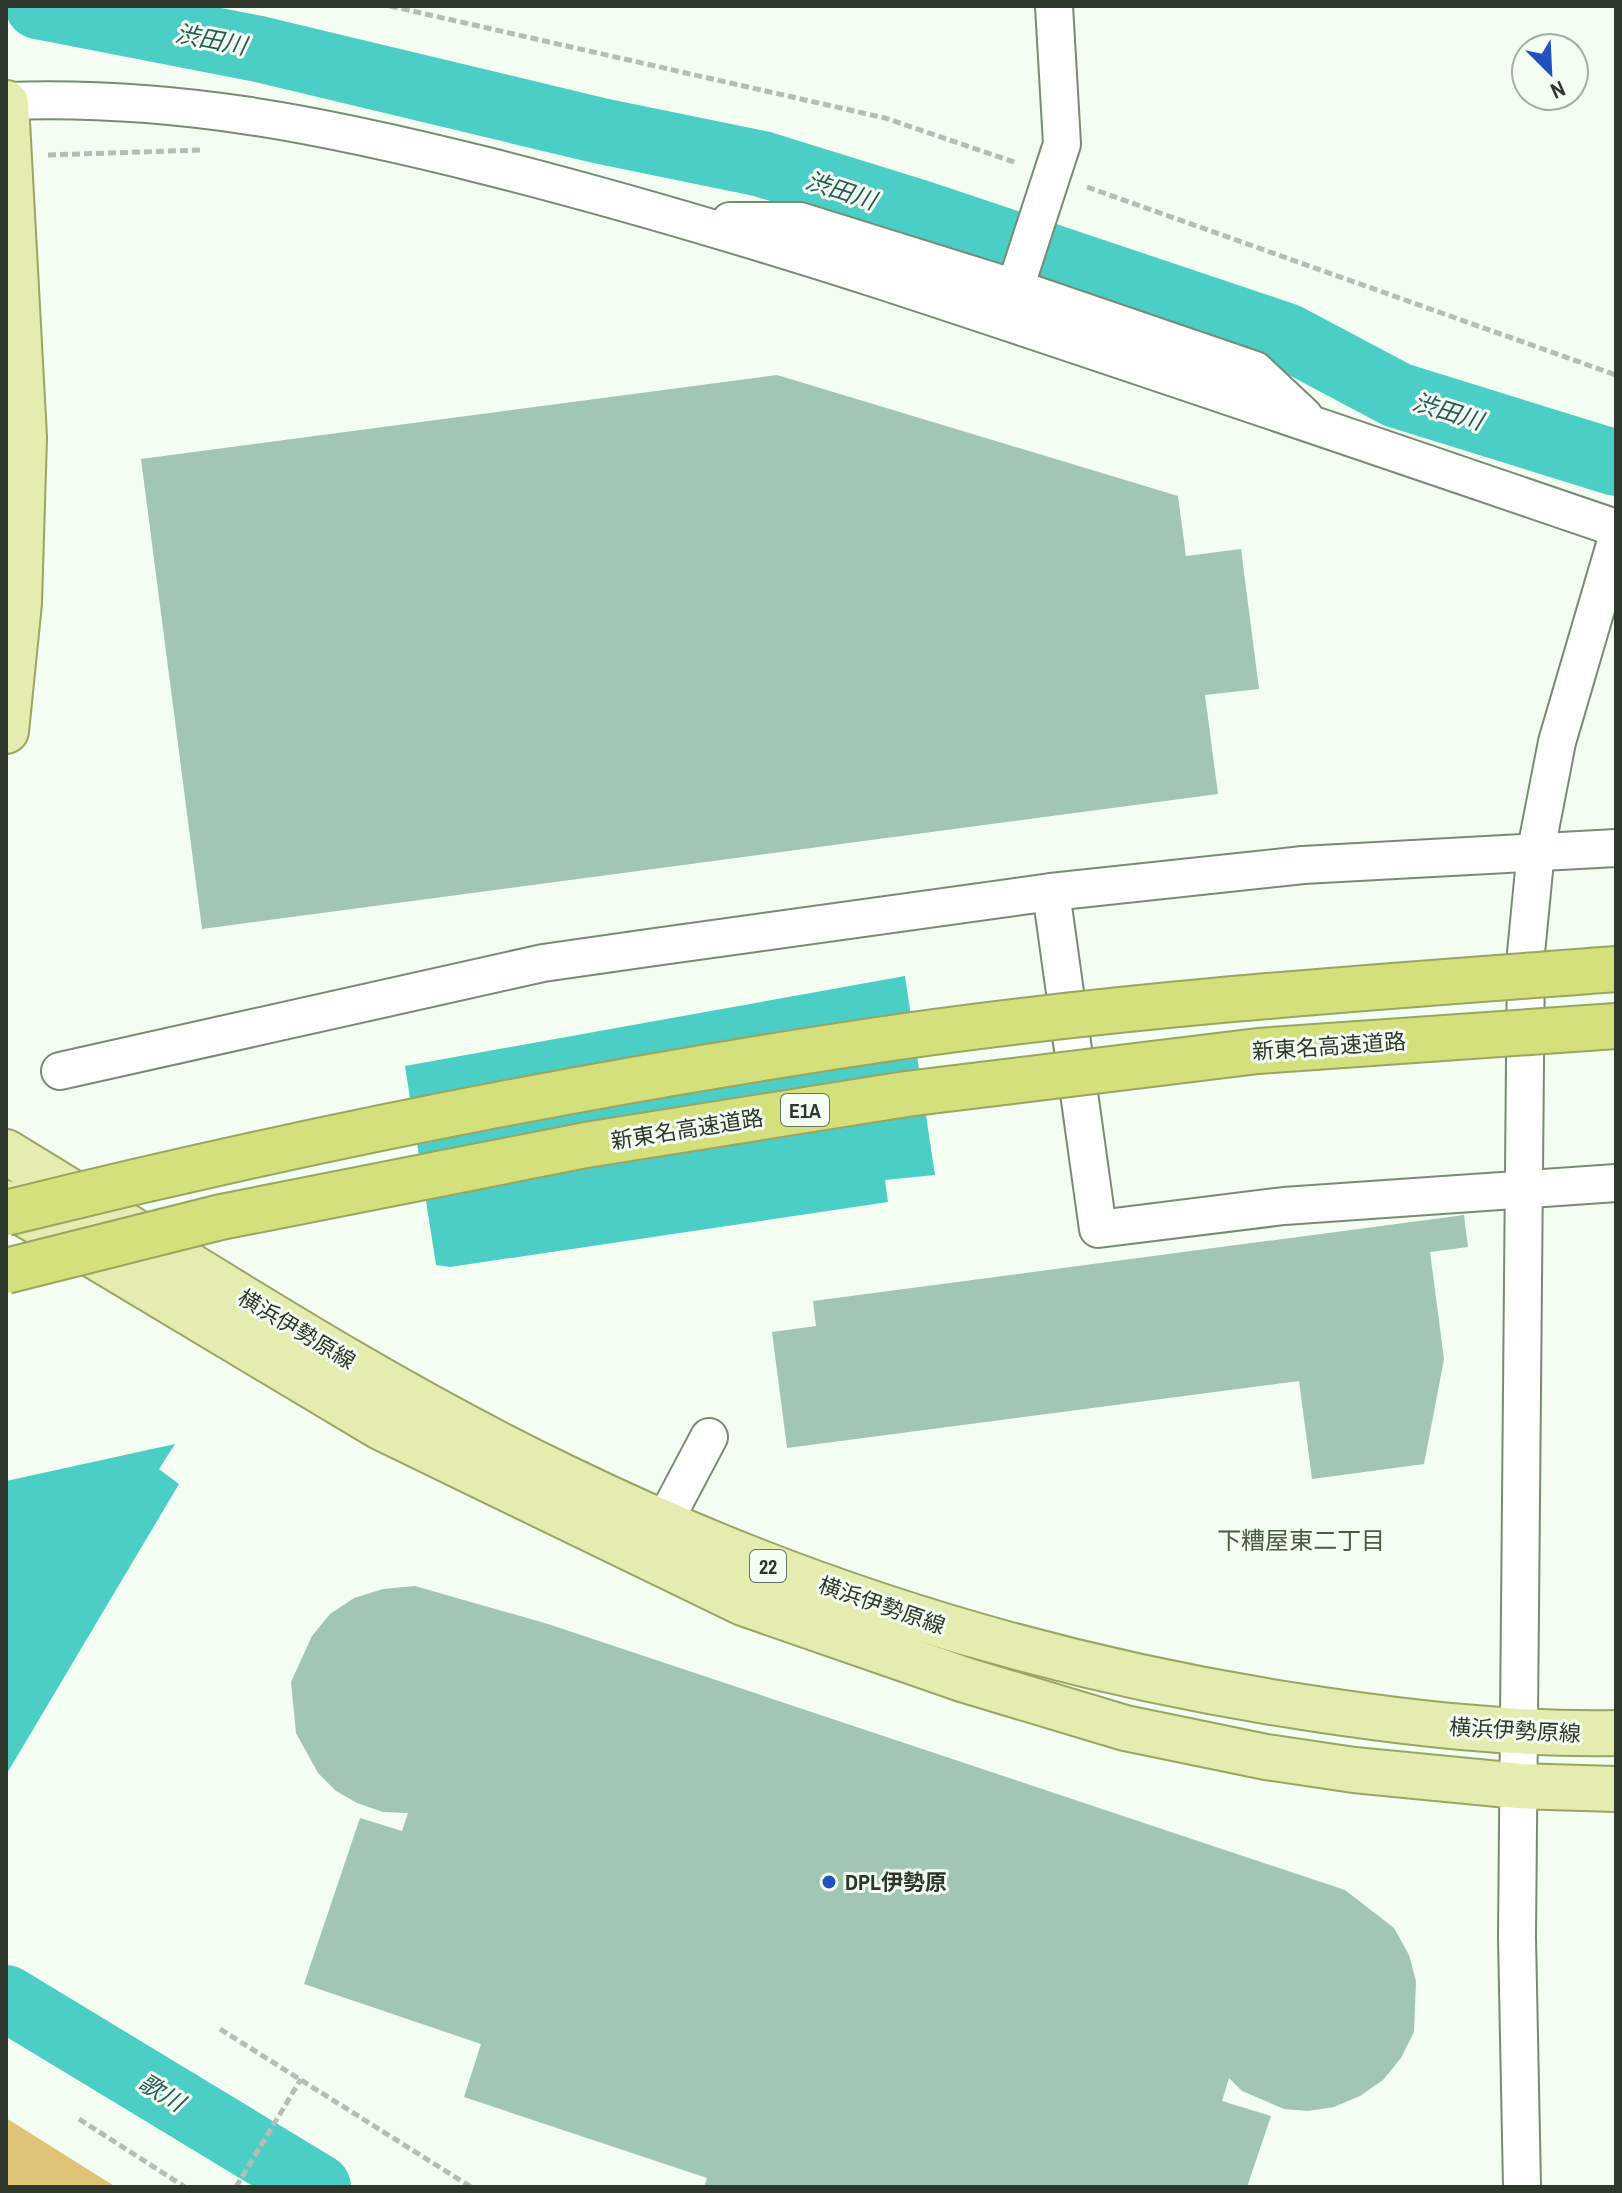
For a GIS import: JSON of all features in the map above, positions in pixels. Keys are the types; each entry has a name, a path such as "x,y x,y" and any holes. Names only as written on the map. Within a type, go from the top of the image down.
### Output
{"highway":[{"path":"6,1213 203,1164 563,1091 901,1037 1255,996 1616,969"},
{"name":"新東名高速道路","path":"6,1271 221,1217 586,1145 906,1094 1258,1051 1616,1026"}],"main road":[{"path":"6,102 24,437 19,603 6,731"},
{"name":"横浜伊勢原線","path":"6,1152 406,1394 565,1478 760,1563 981,1639 1072,1663 1238,1697 1376,1718 1519,1731 1616,1733"},
{"name":"横浜伊勢原線","path":"6,1203 380,1427 743,1603 965,1680 1125,1728 1325,1766 1519,1786 1616,1789"}],"street":[{"path":"1016,285 1062,144 1054,6"},
{"path":"6,102 71,99 230,110 438,154 687,221 885,282 1616,528"},
{"path":"687,221 800,221 1016,285 1255,370 1314,425"},
{"path":"1522,2187 1517,1937 1526,953 1536,850 1557,742 1616,541"},
{"path":"60,1071 543,963 1051,892 1303,865 1616,848"},
{"path":"1051,892 1098,1229 1284,1206 1616,1183"},
{"path":"664,1522 709,1437"}],"path":[{"path":"390,6 885,118 1051,179 1616,375"},
{"path":"48,155 224,149 230,110"},
{"path":"220,2029 471,2187"},
{"path":"236,2187 301,2079"},
{"path":"79,2119 185,2187"}],"shaded area":[{"path":"6,2118 116,2187 6,2187"}],"water":[{"path":"905,976 935,1175 885,1180 888,1202 450,1267 436,1265 405,1066"},
{"path":"175,1444 159,1469 179,1484 6,1775 6,1481"}],"building":[{"path":"777,375 1178,496 1186,556 1241,549 1259,689 1205,695 1218,794 202,929 141,459"},
{"path":"1464,1215 1468,1247 1430,1252 1444,1359 1424,1464 1312,1479 1299,1381 787,1448 772,1332 816,1326 813,1301"},
{"name":"DPL伊勢原","path":"415,1586 548,1624 1345,1890 1394,1928 1409,1955 1416,1981 1414,2032 1401,2058 1383,2080 1360,2096 1334,2107 1308,2111 1284,2109 1242,2091 1229,2078 1222,2101 1271,2116 1247,2187 704,2187 707,2178 464,2097 481,2044 304,1984 360,1818 402,1831 408,1813 383,1812 357,1803 336,1791 318,1773 296,1733 291,1682 312,1636 330,1614 354,1598 383,1589"}],"waterway":[{"name":"渋田川","path":"38,6 259,49 601,131 762,164 920,213 1286,336 1397,395 1616,463"},
{"name":"歌川","path":"6,1998 318,2187"}],"place":[{"name":"DPL伊勢原","path":"829,1882"}],"district":[{"name":"下糟屋東二丁目","path":"1301,1540"}]}
